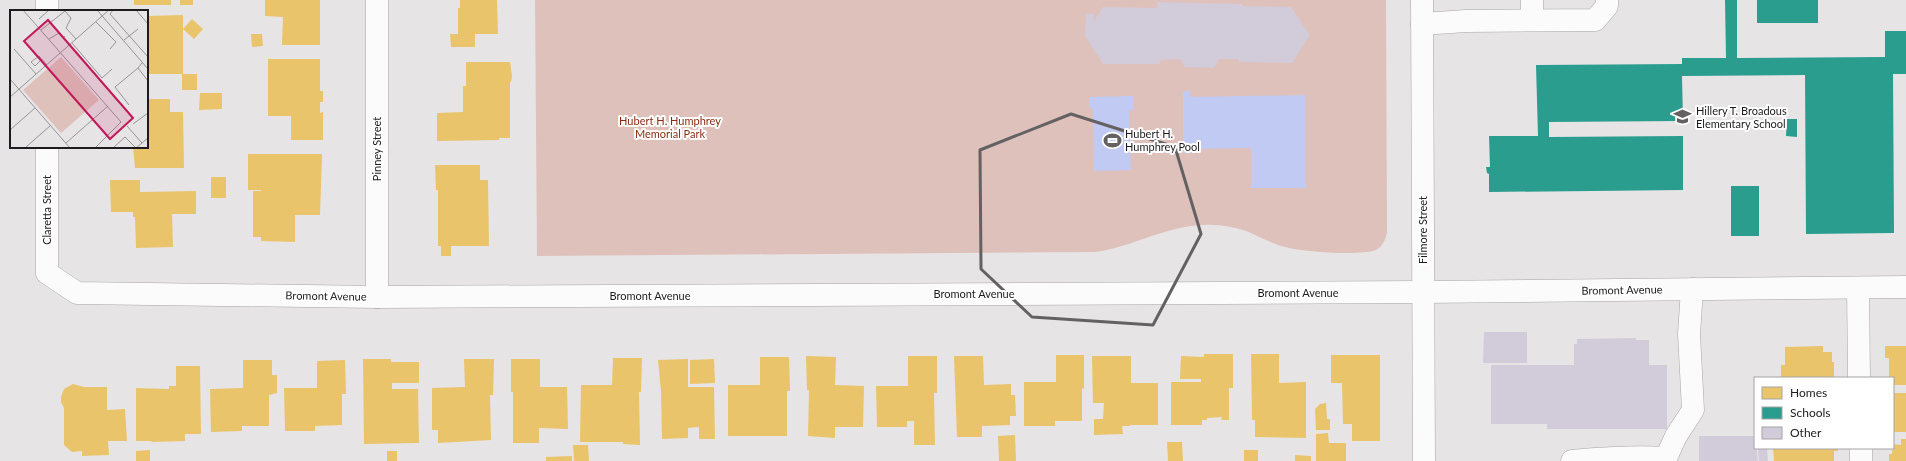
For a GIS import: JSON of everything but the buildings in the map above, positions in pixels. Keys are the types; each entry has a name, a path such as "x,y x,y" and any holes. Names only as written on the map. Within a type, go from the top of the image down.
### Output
{"street":[{"name":"Pinney Street","path":"377,0 377,297"},
{"name":"Filmore Street","path":"1422,0 1424,461"},
{"path":"1422,24 1466,21 1532,10 1595,20 1607,6 1608,0"},
{"name":"Claretta Street","path":"47,148 47,273"},
{"name":"Bromont Avenue","path":"47,273 77,293 377,297 1423,292 1906,287"},
{"path":"1858,288 1859,377"},
{"path":"1572,461 1626,457 1666,458 1676,436 1693,410 1689,334 1692,289"},
{"path":"1861,449 1861,461"}],"highlighted area":[{"path":"1071,114 1175,147 1201,234 1153,325 1032,317 981,269 980,150"}],"green space":[{"name":"Hubert H. Humphrey Memorial Park","path":"535,0 1386,0 1387,233 1383,243 1376,250 1357,253 1331,253 1293,249 1276,244 1239,229 1227,226 1209,225 1189,226 1175,229 1123,246 1095,252 537,256"}],"water":[{"path":"1183,91 1190,91 1191,97 1306,95 1306,188 1251,188 1251,148 1191,149 1191,153 1183,153"},
{"name":"Hubert H. Humphrey Pool","path":"1133,96 1133,110 1129,110 1131,170 1094,171 1093,109 1089,108 1089,97"}],"place":[{"name":"Hillery T. Broadous Elementary School","path":"1683,117"},
{"name":"Hubert H. Humphrey Pool","path":"1112,140"}]}
